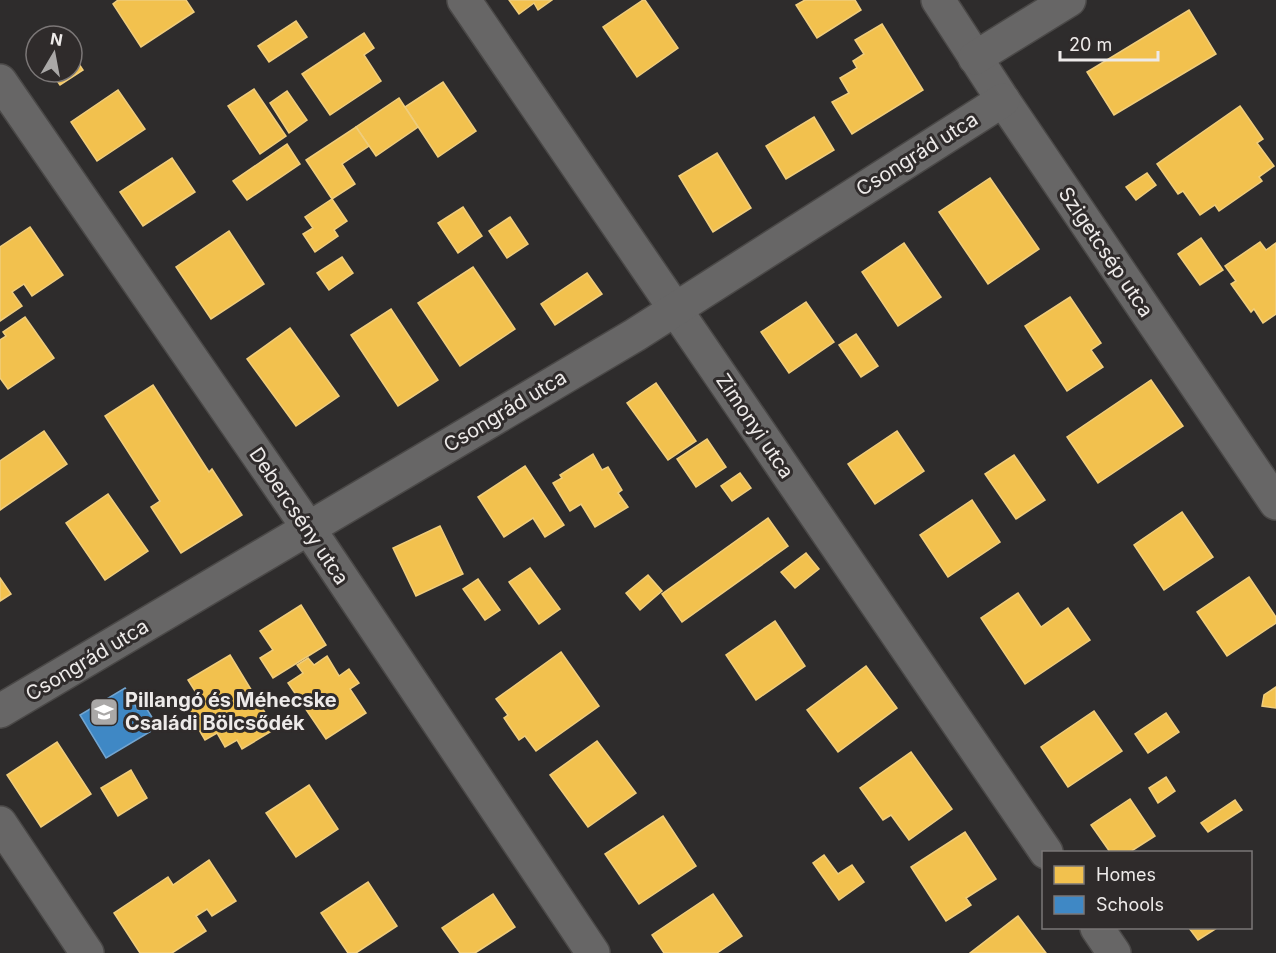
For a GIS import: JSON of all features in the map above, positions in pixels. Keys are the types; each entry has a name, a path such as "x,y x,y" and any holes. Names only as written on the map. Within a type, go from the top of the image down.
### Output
{"street":[{"name":"Zimonyi utca","path":"464,0 1045,851"},
{"name":"Szigetcsép utca","path":"938,0 1003,100 1276,503"},
{"path":"975,58 1069,0"},
{"name":"Debercsény utca","path":"0,81 309,529 593,953"},
{"name":"Csongrád utca","path":"0,711 634,335 1003,100"},
{"path":"0,823 87,953"},
{"path":"1098,929 1114,953"}],"building: Homes":[{"path":"118,0 186,0 194,12 141,47 113,4"},
{"path":"509,0 552,0 538,10 534,3 519,14"},
{"path":"643,0 678,48 637,77 603,27"},
{"path":"805,0 855,0 861,10 817,38 796,5"},
{"path":"1189,10 1216,54 1114,115 1087,72"},
{"path":"296,21 307,37 269,62 258,46"},
{"path":"882,24 923,90 852,134 832,102 849,93 840,78 857,68 853,61 864,54 855,40"},
{"path":"364,33 374,48 364,55 381,81 330,115 302,74"},
{"path":"443,82 476,131 438,157 405,107"},
{"path":"254,89 286,136 260,154 228,106"},
{"path":"118,90 145,129 97,161 71,122"},
{"path":"287,91 307,120 289,133 270,103"},
{"path":"399,98 418,127 376,156 356,127"},
{"path":"1240,106 1263,139 1257,143 1274,166 1259,177 1262,181 1219,211 1215,205 1200,215 1183,191 1178,194 1157,164"},
{"path":"814,117 834,150 786,179 766,146"},
{"path":"356,127 369,146 342,164 355,184 332,199 306,160"},
{"path":"287,144 300,164 247,200 233,181"},
{"path":"717,153 751,208 713,232 679,176"},
{"path":"172,158 195,192 143,226 120,192"},
{"path":"1147,173 1156,185 1136,200 1126,187"},
{"path":"990,178 1039,249 988,284 939,212"},
{"path":"332,199 347,221 334,230 338,236 315,252 303,234 313,228 305,217"},
{"path":"463,207 482,236 458,253 438,223"},
{"path":"510,217 528,244 507,258 489,231"},
{"path":"30,227 63,275 32,296 24,284 12,292 22,306 0,321 0,247"},
{"path":"229,231 264,284 211,319 176,267"},
{"path":"1201,238 1223,270 1200,285 1178,254"},
{"path":"1260,242 1266,250 1276,243 1276,314 1263,323 1254,309 1251,312 1231,284 1236,281 1225,266"},
{"path":"904,243 941,297 898,326 862,272"},
{"path":"342,257 353,273 329,290 317,273"},
{"path":"473,267 515,329 460,366 418,303"},
{"path":"587,273 602,294 555,325 541,304"},
{"path":"1070,297 1101,343 1091,350 1103,367 1067,391 1025,326"},
{"path":"806,302 834,342 789,373 761,332"},
{"path":"391,309 438,380 398,406 351,335"},
{"path":"25,317 54,358 8,389 0,378 0,340 6,336 3,332"},
{"path":"290,328 339,396 296,426 247,359"},
{"path":"856,334 878,366 861,377 839,345"},
{"path":"1151,380 1183,426 1098,483 1067,437"},
{"path":"656,383 696,441 668,460 627,403"},
{"path":"153,385 209,472 212,469 242,515 181,553 151,507 160,501 105,416"},
{"path":"44,431 67,464 0,510 0,461"},
{"path":"897,431 924,471 875,504 848,464"},
{"path":"707,439 726,467 696,487 677,459"},
{"path":"593,454 602,470 608,467 622,490 618,493 628,507 595,527 581,504 570,511 553,483 562,478 560,475"},
{"path":"1014,455 1045,500 1016,519 985,474"},
{"path":"525,466 564,525 545,537 533,518 504,537 478,497"},
{"path":"740,473 751,488 732,501 721,486"},
{"path":"108,494 148,551 105,580 66,523"},
{"path":"972,500 1000,542 948,577 920,535"},
{"path":"1182,512 1213,557 1164,590 1134,545"},
{"path":"768,518 788,546 682,622 662,594"},
{"path":"440,526 463,574 416,596 393,548"},
{"path":"806,553 819,569 795,588 781,572"},
{"path":"530,568 560,609 539,624 509,582"},
{"path":"648,575 662,591 640,610 626,593"},
{"path":"1249,577 1276,617 1276,623 1227,656 1197,612"},
{"path":"0,578 11,594 0,601"},
{"path":"478,579 500,610 485,620 463,589"},
{"path":"1018,593 1041,627 1068,608 1090,640 1025,684 981,618"},
{"path":"301,605 326,645 273,678 260,658 273,650 260,631"},
{"path":"775,621 805,666 756,700 726,655"},
{"path":"561,652 599,706 536,751 525,736 519,740 504,718 508,715 496,699"},
{"path":"230,655 275,729 242,749 237,740 225,747 217,733 205,740 188,711 202,702 188,680"},
{"path":"327,656 339,676 349,669 359,683 350,689 366,713 326,739 288,683 303,673 297,665 308,658 314,665"},
{"path":"866,666 897,708 838,752 807,710"},
{"path":"1276,687 1276,708 1262,706 1264,695"},
{"path":"1094,711 1122,751 1068,787 1041,747"},
{"path":"1166,713 1179,732 1148,753 1135,734"},
{"path":"597,741 636,793 588,827 550,775"},
{"path":"57,742 91,794 41,827 7,775"},
{"path":"911,752 952,809 909,840 891,815 883,820 860,788"},
{"path":"131,770 147,798 118,816 101,788"},
{"path":"1166,777 1175,791 1158,803 1149,788"},
{"path":"309,785 338,829 296,857 266,813"},
{"path":"1130,799 1155,836 1132,851 1109,851 1091,825"},
{"path":"1235,800 1242,810 1208,832 1201,823"},
{"path":"663,816 696,866 639,904 605,854"},
{"path":"965,832 996,879 966,898 971,905 946,921 911,867"},
{"path":"824,855 838,874 852,865 864,882 839,900 813,863"},
{"path":"209,860 236,901 212,916 207,909 196,916 206,931 172,953 140,953 114,913 168,877 173,885"},
{"path":"368,882 397,926 356,953 348,953 321,913"},
{"path":"493,894 515,927 475,953 460,953 442,928"},
{"path":"713,894 742,936 717,953 664,953 652,935"},
{"path":"1018,916 1046,953 970,953"},
{"path":"1190,929 1215,929 1198,940"}],"building: Schools":[{"path":"125,688 138,710 145,706 158,727 106,758 80,715"}],"place":[{"name":"Pillangó és Méhecske Családi Bölcsődék","path":"104,712"}]}
